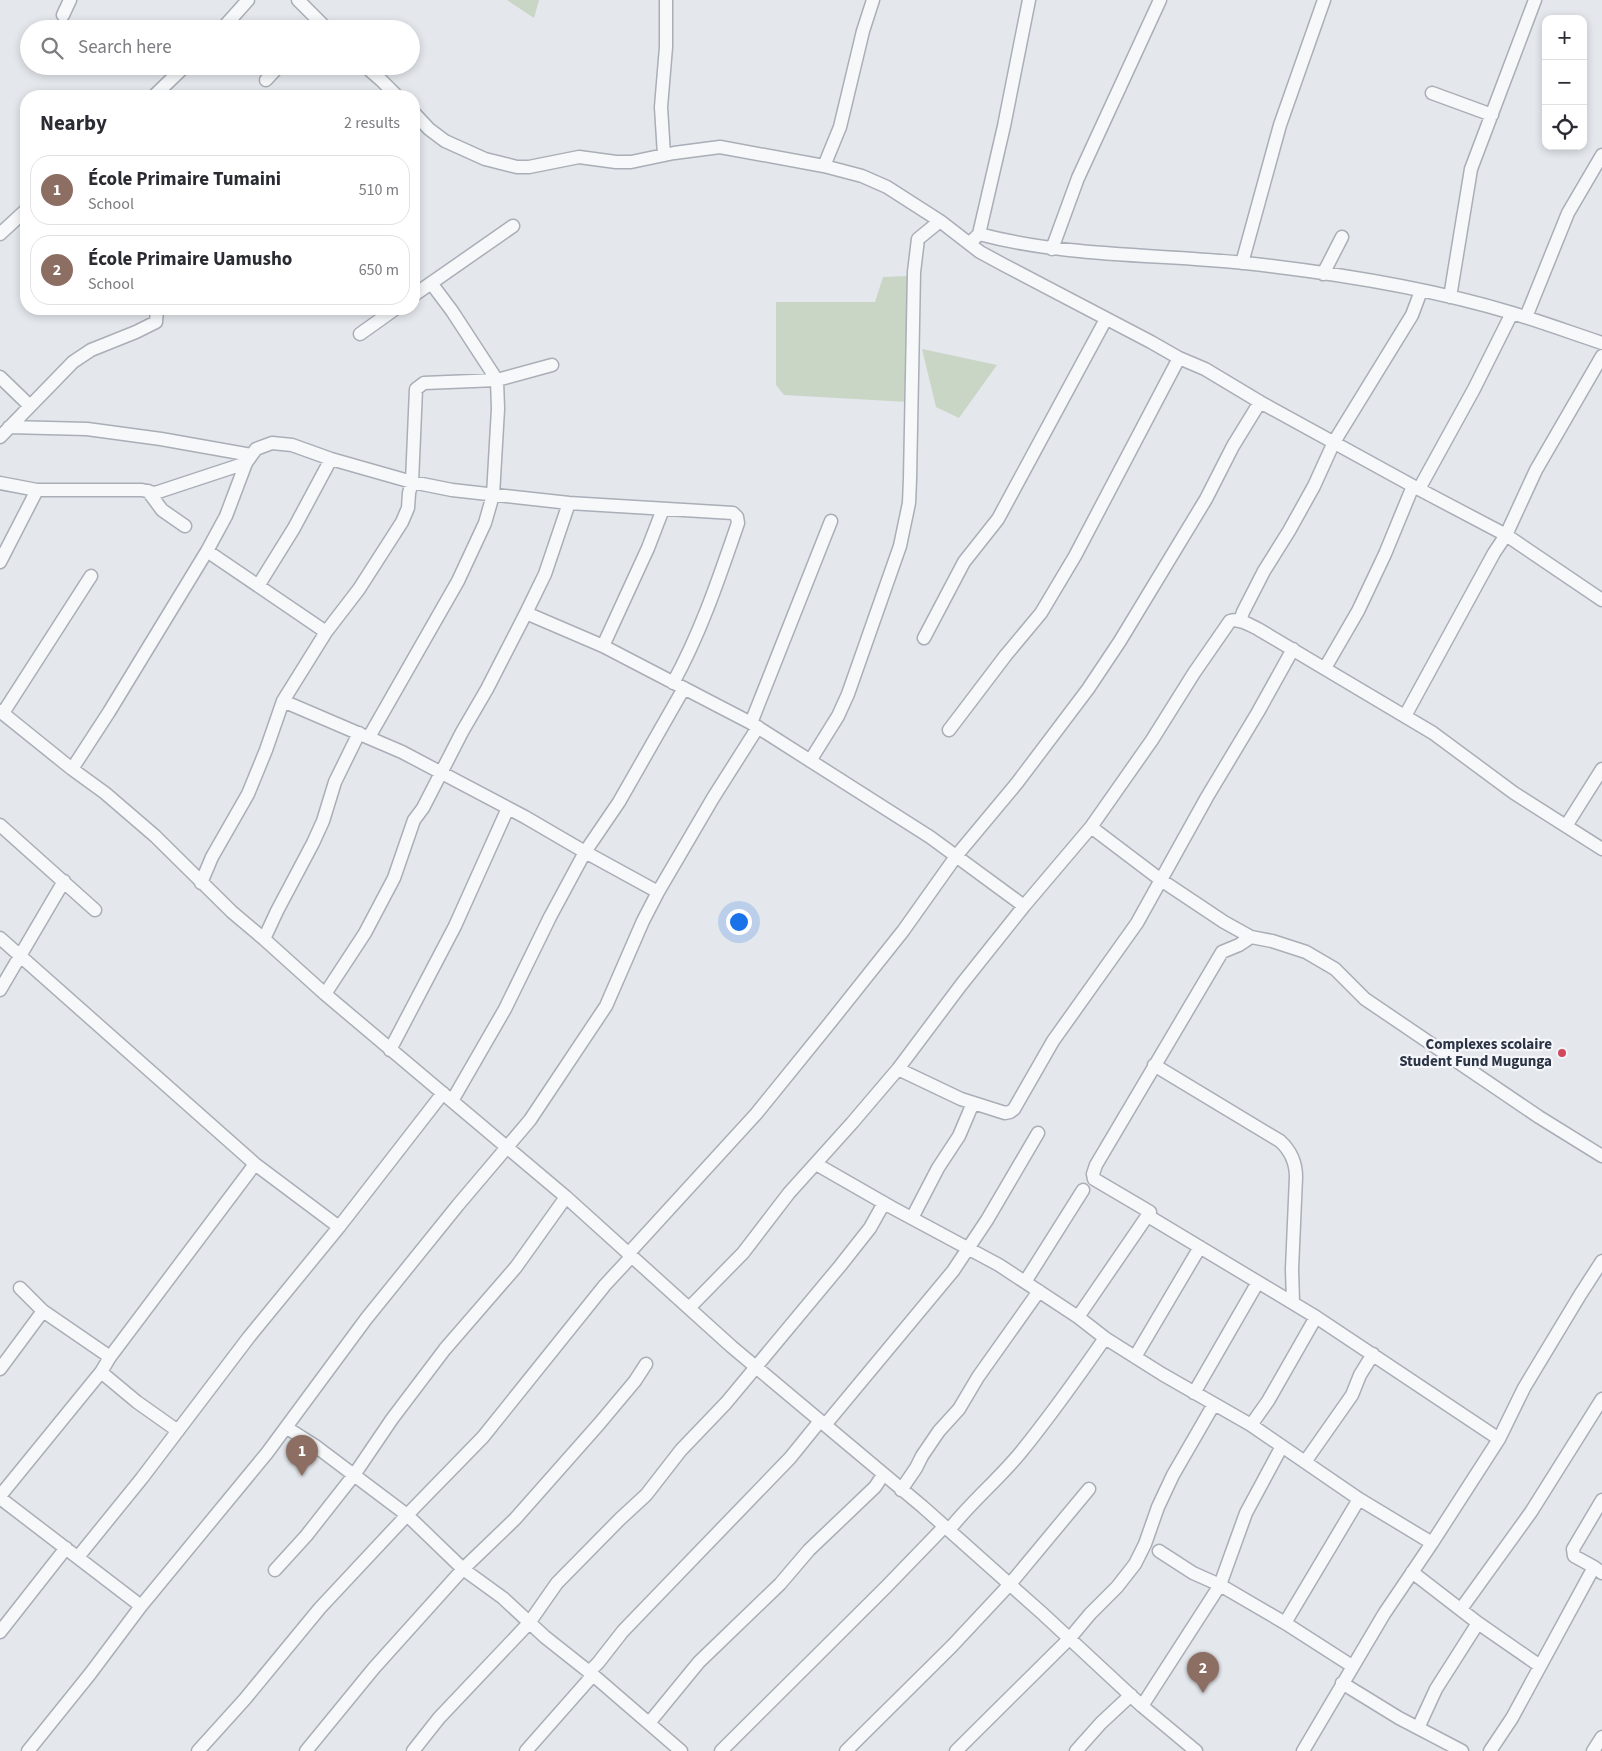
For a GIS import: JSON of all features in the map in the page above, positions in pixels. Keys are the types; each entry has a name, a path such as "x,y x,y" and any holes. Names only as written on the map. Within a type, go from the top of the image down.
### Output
{"street":[{"path":"62,15 70,0"},
{"path":"230,20 248,0"},
{"path":"298,0 314,20"},
{"path":"664,155 661,107 666,47 666,0"},
{"path":"824,166 840,127 863,31 873,0"},
{"path":"1028,0 1004,126 974,239 980,252 1106,320 1204,369 1260,402 1506,535 1602,600"},
{"path":"1052,249 1078,178 1160,0"},
{"path":"1242,263 1280,125 1324,0"},
{"path":"1450,297 1471,169 1535,0"},
{"path":"160,90 176,75"},
{"path":"266,80 271,75"},
{"path":"371,75 382,90"},
{"path":"1432,92 1492,115"},
{"path":"420,119 444,141 485,159 517,167 529,168 579,157 631,162 720,147 824,166 862,176 887,187 940,222 974,239 1006,241 1052,249 1242,263 1323,274 1450,297 1526,317 1602,343"},
{"path":"1526,317 1568,213 1602,155"},
{"path":"0,234 20,216"},
{"path":"810,761 838,716 848,694 900,546 909,503 914,272 918,239 940,222"},
{"path":"420,291 513,226"},
{"path":"1323,274 1342,237"},
{"path":"264,939 313,843 335,782 458,581 485,523 493,495 498,380 431,283"},
{"path":"1240,621 1264,571 1306,501 1334,442 1412,316 1422,291"},
{"path":"1325,668 1362,602 1416,487 1474,390 1512,313"},
{"path":"4,432 73,362 91,350 156,322 157,315"},
{"path":"360,334 387,315"},
{"path":"924,638 964,562 998,519 1106,320"},
{"path":"1406,716 1494,553 1506,535 1536,470 1602,356"},
{"path":"949,730 1006,655 1041,613 1075,556 1179,358"},
{"path":"201,883 212,857 248,794 283,701 326,632 359,588 402,522 408,508 412,482 416,389 424,383 498,380 552,365"},
{"path":"0,378 30,406"},
{"path":"198,1751 245,1699 320,1608 483,1437 630,1255 756,1114 903,931 957,855 1017,783 1094,681 1206,499 1260,402"},
{"path":"4,432 87,429 161,438 249,459"},
{"path":"72,769 207,551 226,516 249,459 256,449 272,443 292,445 331,459 412,482 452,490 569,503 733,513 737,517 738,523 718,585 678,686 619,802 585,852 505,1009 448,1097 249,1337 178,1431 78,1557"},
{"path":"0,483 37,490 155,492 249,459"},
{"path":"258,586 294,528 331,459"},
{"path":"0,562 37,490"},
{"path":"148,491 162,510 185,526"},
{"path":"325,994 365,933 394,878 414,820 423,808 488,689 526,613 545,574 569,503"},
{"path":"603,646 648,548 663,509"},
{"path":"28,1751 90,1674 141,1606 287,1428 366,1319 505,1147 530,1120 606,1006 643,921 658,892 754,725 831,521"},
{"path":"207,551 326,632"},
{"path":"91,576 1,712 105,793 154,836 232,912 325,994 566,1197 756,1367 947,1528 1070,1638 1142,1706 1193,1750"},
{"path":"526,613 603,646 754,725 884,806 957,855 1024,906"},
{"path":"689,1308 743,1252 789,1193 898,1069 961,985 1024,906 1091,827 1147,748 1194,673 1230,621 1234,620 1249,624 1406,716 1433,733 1514,793 1602,849"},
{"path":"898,1069 972,1103 1005,1113 1014,1109 1053,1041 1137,923 1206,797 1258,712 1293,649"},
{"path":"283,701 364,735 441,772 658,892"},
{"path":"1566,826 1602,769"},
{"path":"390,1050 456,926 508,808"},
{"path":"0,825 95,910"},
{"path":"1091,827 1161,880 1224,922 1251,937 1272,941 1306,952 1335,969 1365,999 1539,1117 1602,1156"},
{"path":"0,990 64,881"},
{"path":"1078,1317 1150,1211 1094,1179 1093,1174 1096,1165 1222,952 1239,945 1251,937"},
{"path":"0,938 255,1164 339,1227"},
{"path":"1154,1065 1280,1141 1293,1158 1296,1167 1292,1269 1293,1302"},
{"path":"912,1218 938,1168 959,1136 972,1103"},
{"path":"526,1751 591,1674 623,1631 790,1458 907,1329 969,1248 1038,1133"},
{"path":"141,1606 0,1497 100,1372 255,1164"},
{"path":"816,1164 884,1204 969,1248 1025,1282 1078,1317 1104,1338 1250,1425 1359,1499 1432,1543"},
{"path":"1025,1282 1083,1190"},
{"path":"275,1570 306,1536 354,1475 392,1419 445,1349 516,1267 566,1197"},
{"path":"412,1751 439,1718 529,1623 557,1583 620,1518 646,1495 681,1450 726,1403 864,1236 884,1204"},
{"path":"1148,1216 1293,1302 1499,1439"},
{"path":"1135,1356 1200,1247"},
{"path":"1303,1751 1352,1666 1499,1439 1524,1388 1601,1265"},
{"path":"1194,1393 1258,1282"},
{"path":"20,1288 43,1311 110,1357"},
{"path":"901,1490 939,1431 959,1409 978,1377 1039,1291"},
{"path":"0,1369 43,1311"},
{"path":"1250,1425 1268,1401 1316,1317"},
{"path":"721,1751 947,1528 1020,1453 1070,1390 1104,1338"},
{"path":"1305,1462 1352,1395 1360,1375 1372,1354"},
{"path":"306,1751 374,1668 463,1569 515,1519 599,1424 635,1381 646,1364"},
{"path":"100,1372 137,1402 178,1431"},
{"path":"1461,1609 1531,1512 1602,1399"},
{"path":"956,1751 1070,1638 1090,1614 1117,1587 1135,1564 1173,1475 1214,1404"},
{"path":"287,1428 314,1445 407,1515 463,1569 503,1598 529,1623 681,1751"},
{"path":"1142,1706 1220,1584 1246,1512 1282,1446"},
{"path":"649,1723 699,1662 780,1584 809,1550 875,1487 883,1475"},
{"path":"846,1751 952,1646 1010,1584 1089,1489"},
{"path":"1285,1623 1359,1499"},
{"path":"1490,1751 1512,1718 1540,1666 1598,1570 1574,1556 1573,1549 1602,1500"},
{"path":"0,1632 66,1548"},
{"path":"1159,1551 1193,1573 1220,1584 1352,1666"},
{"path":"1412,1572 1478,1623 1540,1666"},
{"path":"1418,1728 1436,1689 1478,1623"},
{"path":"1342,1683 1399,1718 1462,1751"},
{"path":"1076,1751 1101,1723 1131,1695"},
{"path":"1593,1751 1602,1737"}],"green space":[{"path":"507,0 539,0 534,18"},
{"path":"910,276 908,402 784,395 776,385 776,302 875,302 883,277"},
{"path":"922,349 997,365 959,418 936,407"}],"place":[{"name":"Complexes scolaire Student Fund Mugunga","path":"1562,1053"},
{"name":"École Primaire Tumaini","path":"302,1476"},
{"name":"École Primaire Uamusho","path":"1203,1693"}]}
